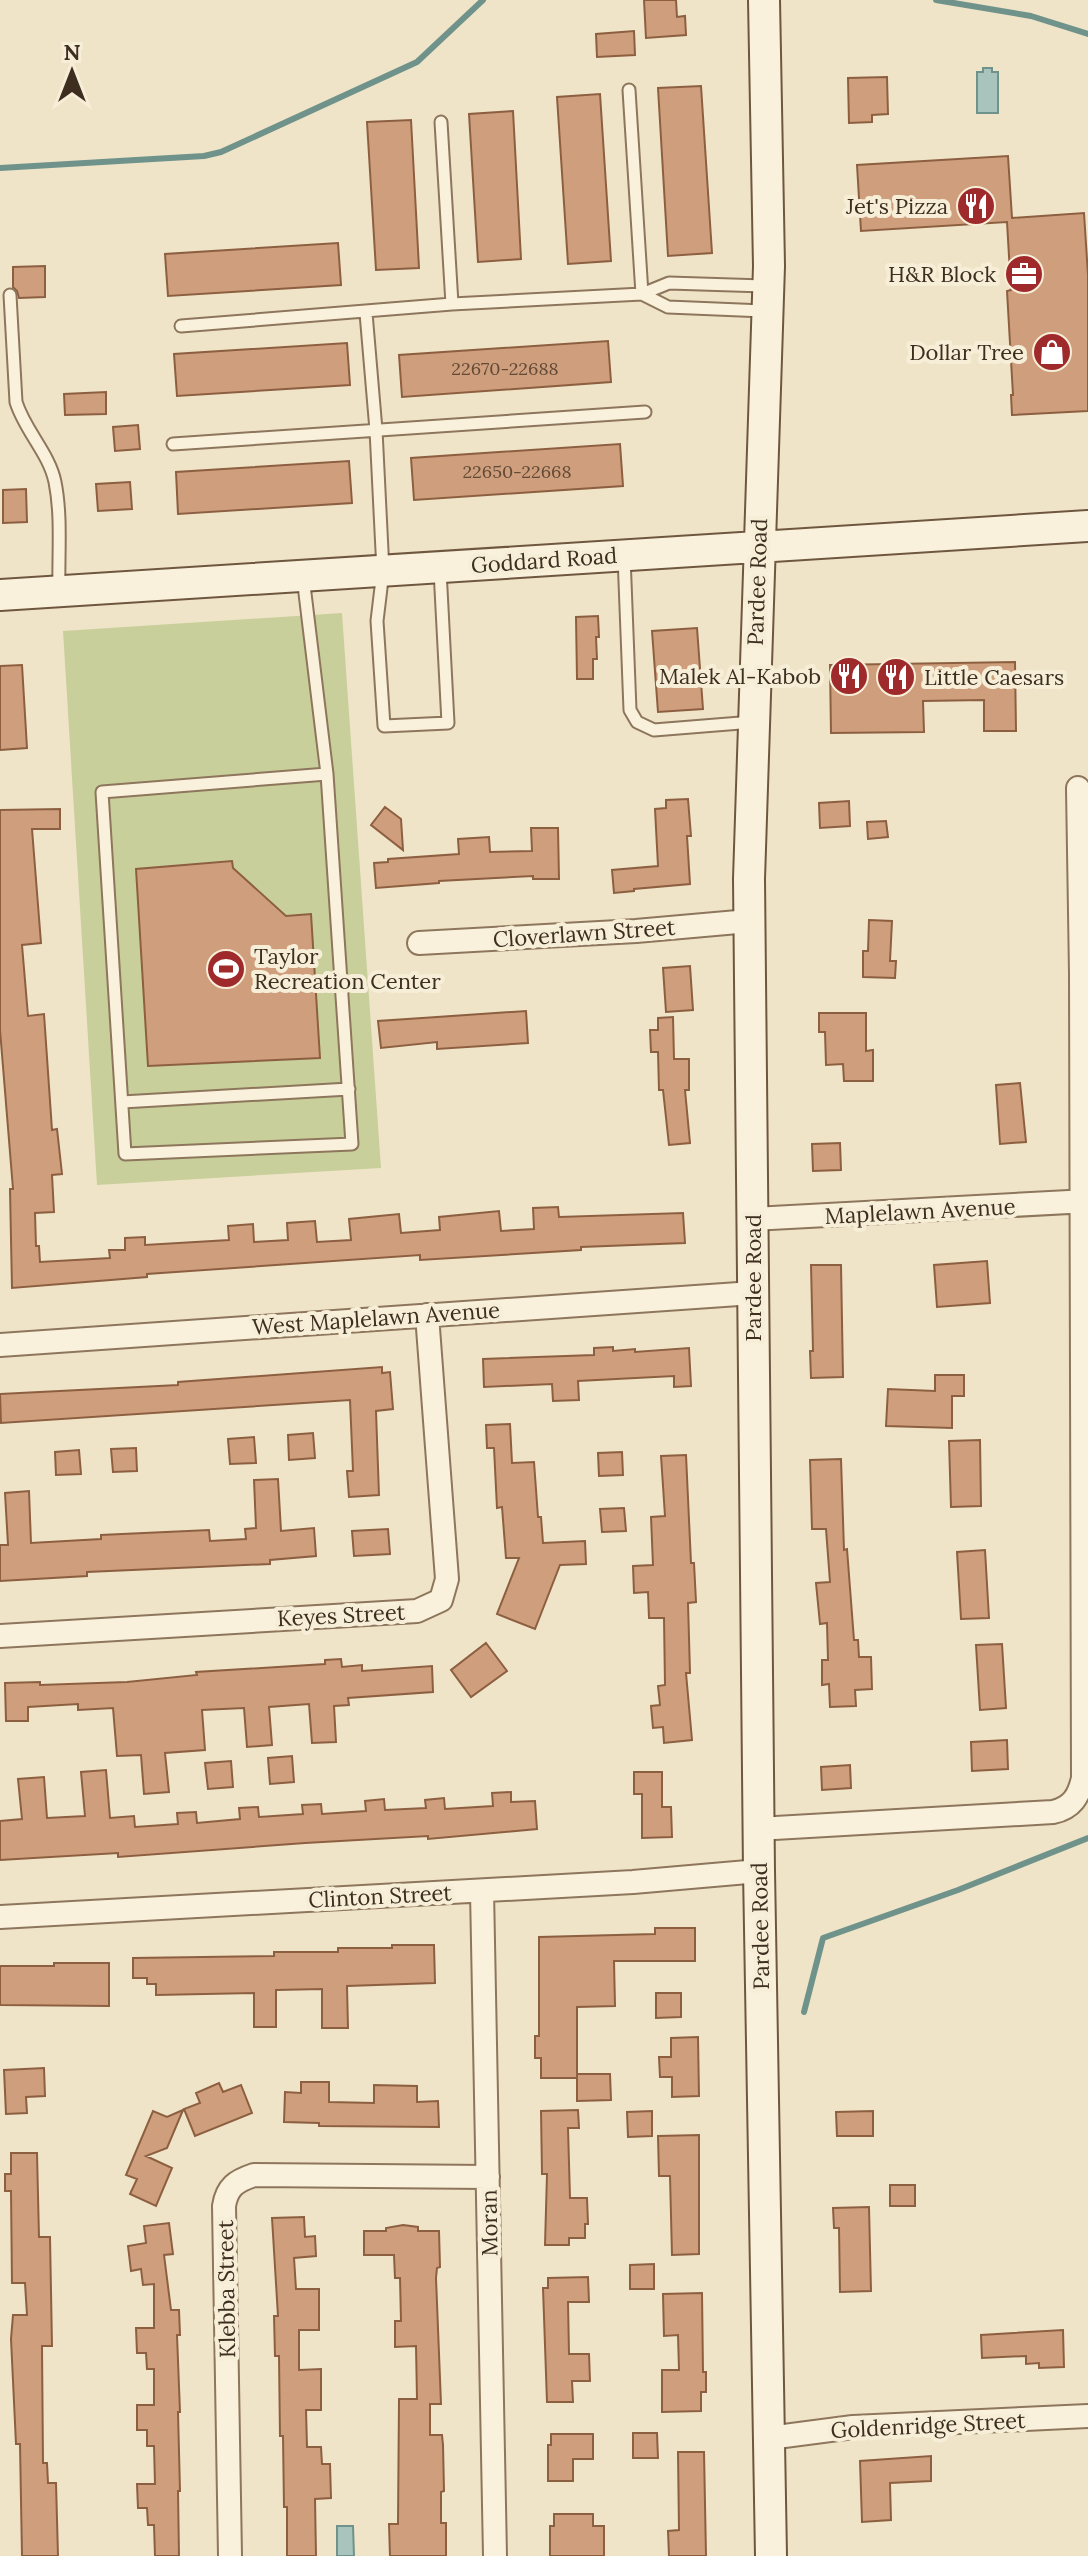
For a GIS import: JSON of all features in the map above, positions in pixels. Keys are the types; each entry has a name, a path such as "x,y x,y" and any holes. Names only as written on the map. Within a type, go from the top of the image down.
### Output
{"main road":[{"name":"Pardee Road","path":"764,0 767,298 749,803 749,921 758,1829 771,2556"},
{"name":"Goddard Road","path":"0,595 1088,526"}],"street":[{"path":"758,1829 1053,1812 1073,1802 1080,1792 1083,1778 1084,1201 1078,788"},
{"name":"Cloverlawn Street","path":"419,943 636,931 749,921"},
{"name":"Maplelawn Avenue","path":"752,1219 1084,1201"},
{"name":"West Maplelawn Avenue","path":"0,1345 753,1293"},
{"name":"Keyes Street","path":"0,1636 417,1611 441,1600 447,1579 427,1315"},
{"name":"Clinton Street","path":"0,1917 482,1891 759,1871"},
{"name":"Moran","path":"482,1891 495,2556"},
{"name":"Klebba Street","path":"230,2556 224,2206 231,2186 254,2175 488,2177"},
{"name":"Goldenridge Street","path":"769,2438 853,2427 1088,2416"}],"lane":[{"path":"629,90 642,294"},
{"path":"441,122 452,304"},
{"path":"181,326 452,304 642,294 669,283 767,298"},
{"path":"642,294 668,307 767,298"},
{"path":"10,295 16,402 21,418 45,456 55,481 59,592"},
{"path":"366,313 383,571 377,621 384,726 448,723 439,567"},
{"path":"173,444 645,412"},
{"path":"624,555 630,710 637,722 654,730 753,722"},
{"path":"303,576 327,774 352,1144 125,1154 102,792 327,774"},
{"path":"122,1102 349,1089"}],"green space":[{"name":"Taylor Recreation Center","path":"342,613 381,1168 97,1185 63,631"}],"water":[{"path":"983,68 998,72 998,113 977,113 977,72 983,72"},
{"path":"337,2526 353,2526 354,2556 337,2556"}],"building":[{"path":"644,0 676,0 677,17 685,16 686,35 646,38"},
{"path":"634,31 635,55 597,57 596,34"},
{"path":"887,77 888,114 872,115 872,122 849,123 848,78"},
{"path":"701,86 712,253 668,256 658,88"},
{"path":"600,94 611,261 568,264 557,97"},
{"path":"513,111 521,259 478,262 469,114"},
{"path":"411,120 419,268 376,270 367,122"},
{"path":"1008,156 1012,218 1084,213 1088,275 1088,411 1012,415 1007,222 861,231 857,165"},
{"path":"338,243 341,285 168,296 165,254"},
{"path":"45,266 45,297 19,298 13,287 13,267"},
{"path":"608,341 611,382 402,397 399,355"},
{"path":"347,343 350,385 177,396 174,354"},
{"path":"106,392 106,414 65,415 64,394"},
{"path":"138,425 140,449 115,451 113,427"},
{"path":"620,444 623,486 414,500 411,458"},
{"path":"349,461 352,503 178,514 176,472"},
{"path":"130,482 132,509 98,511 96,484"},
{"path":"26,489 27,522 3,523 3,490"},
{"path":"598,616 599,637 596,637 597,659 593,659 593,679 577,679 576,617"},
{"path":"697,628 703,709 658,712 652,631"},
{"path":"1015,662 1016,731 984,731 984,700 923,701 924,732 831,733 830,665"},
{"path":"22,665 27,748 0,750 0,666"},
{"path":"688,799 690,884 614,893 612,870 658,866 655,809 666,808 666,800"},
{"path":"849,801 850,826 820,828 819,803"},
{"path":"385,807 401,819 403,850 371,825"},
{"path":"60,809 60,829 32,829 41,943 22,945 28,1016 44,1014 52,1130 57,1129 62,1174 52,1175 54,1212 35,1213 40,1262 110,1258 109,1250 125,1250 125,1238 145,1237 145,1245 229,1240 228,1226 253,1224 254,1242 288,1240 287,1223 315,1221 317,1242 351,1240 349,1219 399,1214 401,1233 440,1230 439,1217 499,1211 501,1231 534,1229 533,1208 558,1207 559,1217 683,1213 685,1243 581,1247 581,1250 420,1260 420,1255 147,1274 147,1277 12,1288 10,1189 13,1189 0,1030 0,810"},
{"path":"886,821 888,837 868,839 867,822"},
{"path":"531,828 558,828 559,879 533,879 533,876 376,888 374,863 388,862 388,859 459,854 458,839 489,837 490,852 532,851"},
{"path":"232,861 233,868 286,916 311,914 320,1058 148,1066 136,869"},
{"path":"869,920 892,921 890,961 896,961 895,978 863,977 863,951 868,951"},
{"path":"690,966 693,1010 666,1012 663,968"},
{"path":"526,1011 528,1043 437,1049 437,1042 381,1048 378,1021"},
{"path":"819,1013 866,1013 866,1051 873,1050 873,1081 844,1081 843,1064 826,1065 825,1032 819,1032"},
{"path":"673,1017 674,1059 689,1059 689,1090 685,1090 690,1143 669,1145 663,1090 659,1090 658,1052 651,1052 650,1030 658,1030 658,1018"},
{"path":"1020,1083 1026,1142 1000,1144 996,1085"},
{"path":"840,1143 841,1170 813,1171 812,1144"},
{"path":"987,1261 990,1303 937,1307 934,1265"},
{"path":"811,1265 841,1265 843,1377 811,1378"},
{"path":"613,1347 613,1351 635,1349 635,1352 689,1348 691,1386 674,1387 674,1376 578,1381 579,1400 553,1401 552,1384 484,1387 483,1359 594,1355 594,1348"},
{"path":"382,1367 382,1373 390,1372 393,1409 376,1411 379,1495 349,1497 347,1471 353,1471 350,1400 1,1423 0,1394 178,1385 178,1382"},
{"path":"935,1375 964,1375 964,1396 952,1396 952,1428 886,1426 888,1389 935,1391"},
{"path":"510,1424 512,1463 534,1462 543,1543 585,1541 586,1564 560,1565 535,1629 497,1614 519,1558 506,1558 502,1507 497,1508 494,1448 487,1448 486,1425"},
{"path":"313,1433 315,1458 289,1460 288,1435"},
{"path":"254,1437 256,1463 230,1464 228,1439"},
{"path":"980,1440 981,1506 951,1507 949,1441"},
{"path":"136,1448 137,1471 113,1472 111,1449"},
{"path":"79,1450 81,1474 56,1475 55,1452"},
{"path":"622,1452 623,1475 599,1476 598,1453"},
{"path":"686,1455 696,1602 688,1603 690,1673 686,1673 692,1740 664,1743 663,1727 653,1728 651,1706 660,1705 658,1686 665,1685 664,1618 649,1618 648,1592 634,1593 633,1566 653,1565 651,1517 665,1516 661,1456"},
{"path":"841,1459 844,1550 847,1549 854,1640 858,1640 859,1657 871,1657 872,1689 855,1690 856,1706 830,1707 829,1684 822,1685 822,1660 828,1660 827,1623 820,1624 816,1583 830,1582 826,1529 812,1529 810,1460"},
{"path":"278,1479 281,1531 314,1528 316,1556 270,1560 270,1564 87,1572 87,1576 0,1581 0,1545 8,1545 5,1493 29,1491 31,1543 101,1539 101,1535 209,1530 210,1541 246,1539 245,1529 256,1528 254,1480"},
{"path":"624,1508 626,1531 602,1532 600,1509"},
{"path":"388,1529 390,1554 354,1556 352,1531"},
{"path":"985,1550 989,1618 961,1619 957,1552"},
{"path":"486,1643 507,1671 471,1697 451,1670"},
{"path":"1002,1644 1006,1708 980,1710 976,1645"},
{"path":"341,1659 342,1667 362,1665 362,1671 432,1666 433,1692 348,1698 349,1705 334,1706 336,1742 312,1743 309,1704 269,1707 272,1745 247,1747 244,1708 202,1710 205,1750 165,1753 169,1792 144,1794 141,1755 117,1756 113,1708 78,1710 78,1704 28,1707 28,1721 6,1721 5,1683 127,1682 197,1675 196,1672 325,1664 325,1660"},
{"path":"1007,1740 1008,1769 972,1771 971,1742"},
{"path":"292,1756 294,1782 270,1784 268,1758"},
{"path":"231,1761 233,1787 208,1789 205,1763"},
{"path":"850,1765 851,1788 822,1790 821,1767"},
{"path":"106,1770 110,1818 134,1816 135,1827 178,1824 177,1813 196,1812 197,1823 240,1819 239,1808 258,1807 259,1817 303,1814 302,1805 321,1804 322,1814 366,1811 365,1801 384,1799 385,1810 426,1808 425,1800 444,1798 445,1809 493,1806 492,1793 511,1792 511,1802 535,1801 537,1829 428,1839 428,1836 305,1843 118,1857 118,1853 0,1860 0,1821 22,1819 18,1779 44,1777 47,1818 85,1816 81,1772"},
{"path":"634,1772 662,1772 662,1807 671,1807 672,1837 642,1838 642,1794 634,1794"},
{"path":"655,1928 695,1928 695,1961 614,1961 615,2006 577,2007 577,2078 541,2078 541,2058 535,2058 535,2036 539,2036 539,1937 655,1934"},
{"path":"392,1945 434,1945 435,1983 347,1986 348,2028 322,2028 322,1989 276,1990 276,2027 254,2027 254,1993 156,1995 156,1984 147,1984 147,1978 133,1978 133,1958 274,1956 274,1952 338,1952 338,1948 392,1948"},
{"path":"54,1963 109,1963 109,2006 0,2005 0,1966 54,1966"},
{"path":"656,1993 681,1993 681,2017 656,2018"},
{"path":"698,2037 699,2096 672,2097 672,2077 660,2077 659,2057 671,2057 671,2038"},
{"path":"44,2068 45,2096 26,2097 27,2113 6,2114 4,2070"},
{"path":"577,2074 610,2074 611,2100 577,2101"},
{"path":"301,2082 329,2082 329,2102 374,2103 374,2085 417,2086 417,2102 438,2101 439,2127 319,2126 319,2123 284,2122 285,2092 301,2093"},
{"path":"219,2083 223,2092 241,2085 252,2113 195,2136 184,2109 200,2103 196,2093"},
{"path":"183,2110 167,2148 146,2156 172,2168 156,2206 130,2194 137,2179 126,2175 153,2111 167,2117"},
{"path":"578,2110 579,2128 568,2128 570,2198 587,2198 585,2238 569,2238 569,2245 545,2245 547,2174 542,2174 541,2111"},
{"path":"652,2111 652,2136 628,2137 627,2112"},
{"path":"873,2111 873,2136 837,2136 836,2112"},
{"path":"699,2135 699,2254 672,2255 670,2176 659,2176 658,2136"},
{"path":"11,2153 37,2153 39,2237 50,2237 52,2346 42,2346 43,2463 47,2463 48,2483 56,2483 58,2556 22,2556 20,2444 16,2444 11,2339 13,2315 27,2315 25,2283 12,2283 11,2191 5,2191 5,2174 11,2174"},
{"path":"890,2185 915,2185 915,2206 890,2206"},
{"path":"869,2207 871,2291 840,2292 839,2228 834,2228 833,2208"},
{"path":"304,2217 305,2237 315,2236 316,2256 294,2258 296,2289 319,2289 319,2330 299,2330 299,2370 321,2369 321,2410 306,2410 307,2447 321,2447 322,2464 330,2464 331,2498 315,2499 316,2556 287,2556 279,2356 275,2356 274,2316 278,2316 272,2218"},
{"path":"169,2223 173,2254 164,2255 171,2310 179,2310 180,2335 177,2335 179,2556 155,2556 154,2525 148,2525 147,2508 138,2508 137,2484 155,2484 154,2446 147,2446 147,2430 137,2430 137,2405 154,2405 154,2369 147,2369 146,2353 137,2353 136,2328 154,2328 154,2284 143,2285 141,2269 131,2271 128,2246 146,2243 144,2226"},
{"path":"403,2225 418,2227 418,2231 439,2231 440,2267 437,2268 436,2278 441,2404 430,2404 430,2435 442,2435 444,2491 441,2492 441,2523 446,2523 446,2556 390,2556 389,2524 398,2524 399,2399 417,2399 416,2346 395,2347 395,2321 401,2321 400,2278 395,2278 394,2255 364,2255 364,2231 386,2231 386,2228"},
{"path":"654,2264 654,2289 630,2289 630,2265"},
{"path":"588,2277 589,2302 568,2302 569,2354 589,2354 590,2381 572,2381 573,2402 547,2402 543,2288 548,2288 548,2278"},
{"path":"702,2293 706,2392 701,2392 701,2411 662,2412 662,2370 679,2370 678,2335 664,2336 663,2294"},
{"path":"1063,2330 1064,2367 1039,2368 1039,2363 1026,2364 1026,2356 982,2358 981,2335"},
{"path":"633,2433 657,2433 658,2458 633,2458"},
{"path":"551,2434 593,2434 593,2459 573,2459 573,2481 548,2481"},
{"path":"678,2452 704,2452 706,2556 669,2556 668,2531 679,2530"},
{"path":"931,2456 931,2481 890,2483 891,2520 862,2522 860,2461"},
{"path":"554,2514 593,2514 593,2526 604,2526 604,2556 550,2556 550,2526 554,2526"}],"waterway":[{"path":"0,168 204,156 221,152 417,62 483,0"},
{"path":"936,0 1031,16 1088,34"},
{"path":"804,2012 823,1938 958,1890 1088,1838"}],"place":[{"name":"Jet's Pizza","path":"976,206"},
{"name":"H&R Block","path":"1024,274"},
{"name":"Dollar Tree","path":"1052,352"},
{"name":"Malek Al-Kabob","path":"849,676"},
{"name":"Little Caesars","path":"896,677"},
{"name":"Taylor Recreation Center","path":"226,969"}]}
